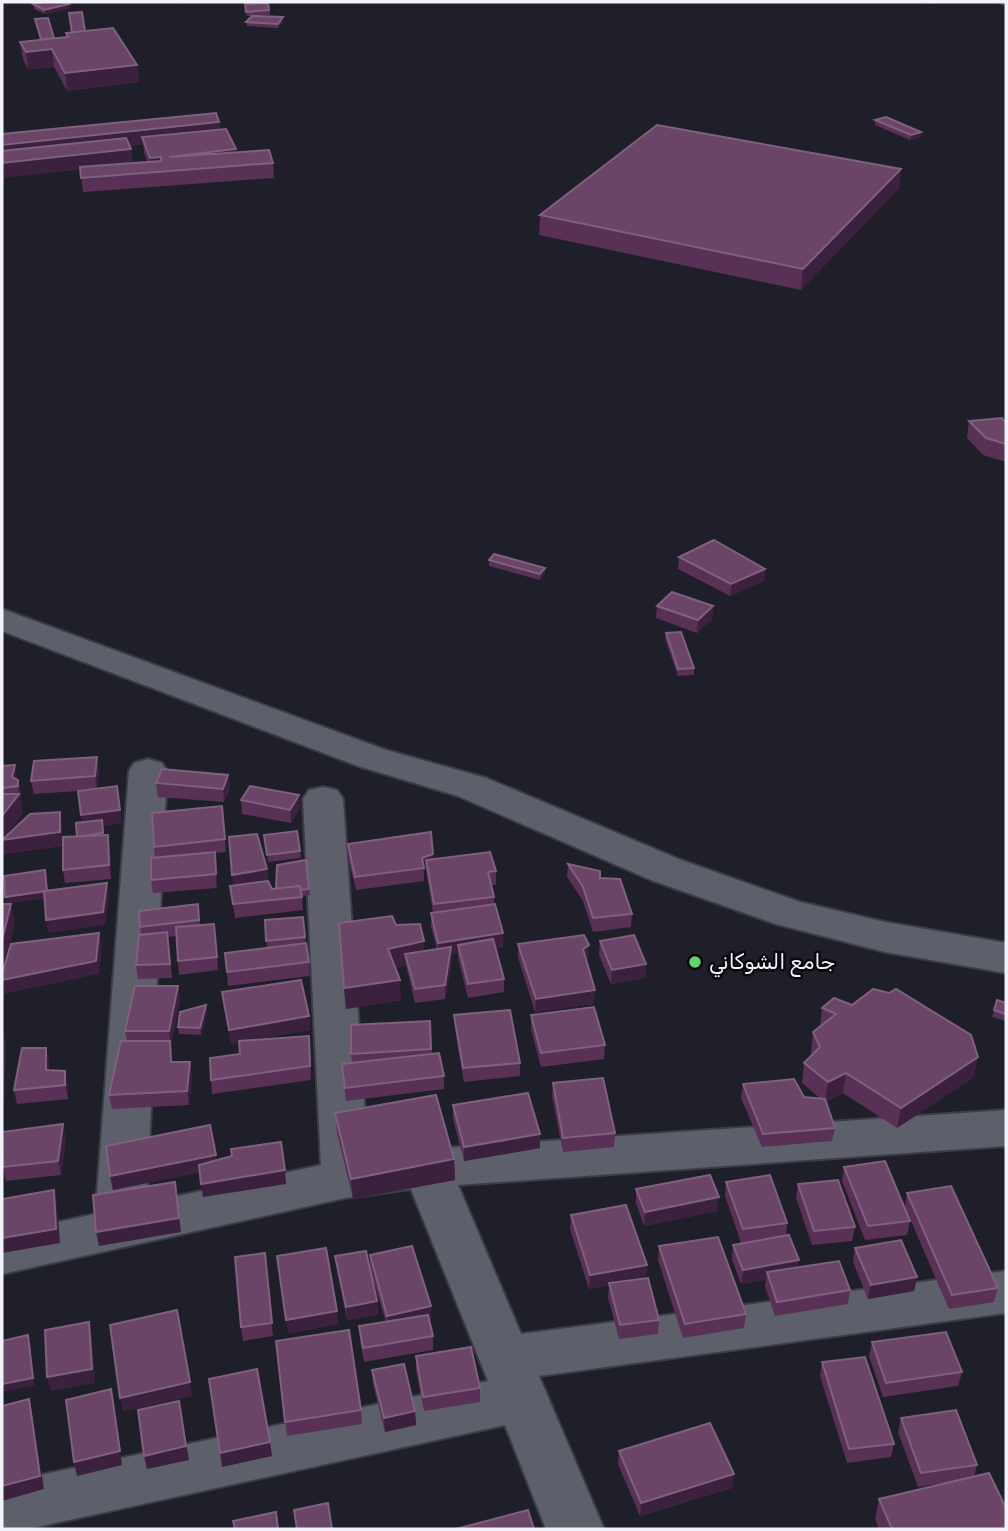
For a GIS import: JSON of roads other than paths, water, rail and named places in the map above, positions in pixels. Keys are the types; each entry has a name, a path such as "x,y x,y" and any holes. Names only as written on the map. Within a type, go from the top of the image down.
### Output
{"street":[{"path":"3,621 265,716 372,758 472,788 666,870 791,914 885,937 1006,958"},
{"path":"120,1226 148,771"},
{"path":"323,799 345,1179"},
{"path":"2,1254 120,1226 345,1179 427,1168 1006,1128"},
{"path":"427,1168 575,1529"},
{"path":"2,1509 513,1379 638,1339 1006,1292"}],"place":[{"name":"جامع الشوكاني","path":"695,962"}]}
